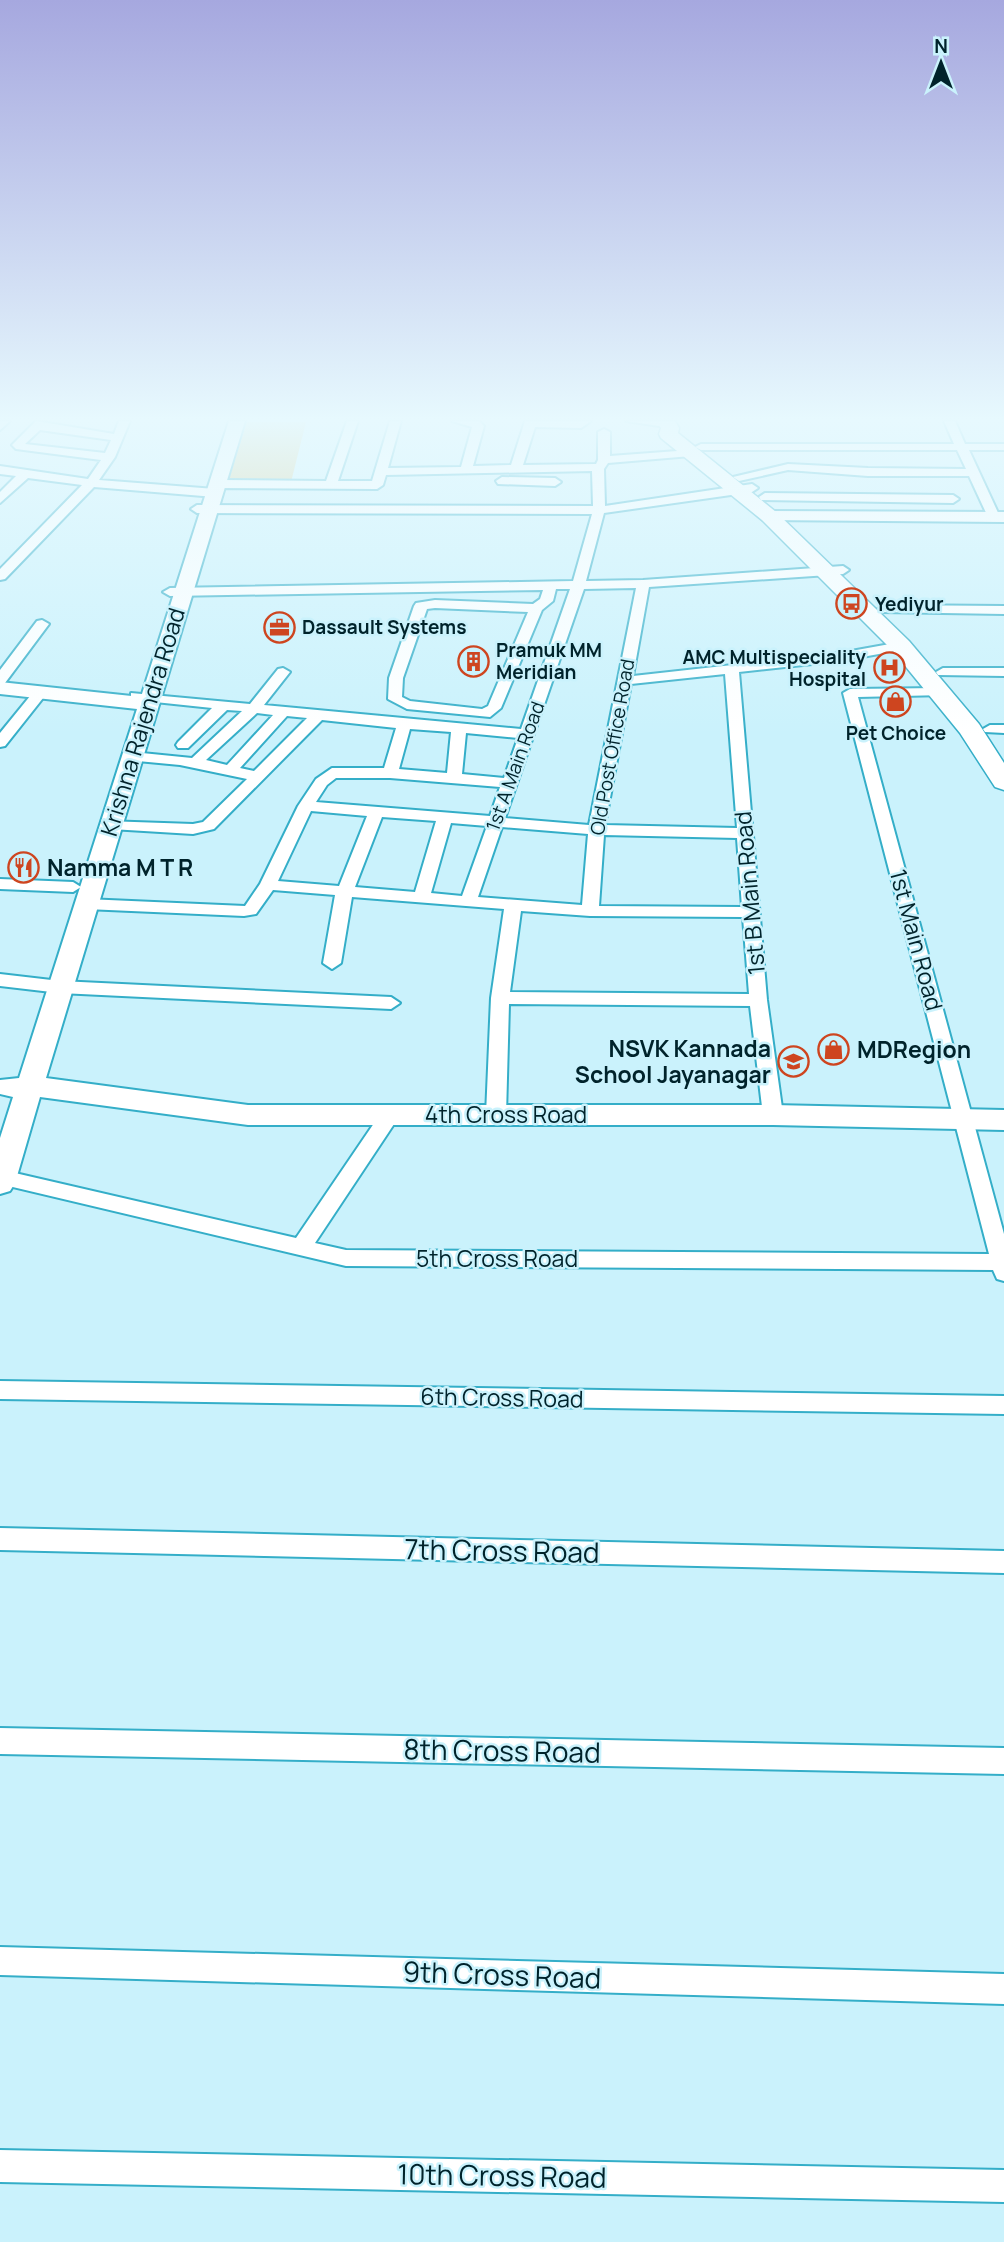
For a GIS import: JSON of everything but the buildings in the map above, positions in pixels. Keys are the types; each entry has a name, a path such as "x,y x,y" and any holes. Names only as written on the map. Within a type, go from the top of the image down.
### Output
{"main road":[{"name":"Krishna Rajendra Road","path":"80,895 111,824 132,757 142,700 199,526"},
{"path":"787,526 834,571 901,646 997,729 1004,751"},
{"path":"834,571 885,609 942,682 1004,782"},
{"path":"0,688 142,700 19,1087 1,1180"},
{"path":"0,1117 19,1087"},
{"name":"4th Cross Road","path":"19,1087 49,1087 248,1115 773,1115 1004,1120"}],"street":[{"path":"0,576 49,526"},
{"name":"1st A Main Road","path":"468,902 578,586 596,526"},
{"path":"177,592 550,587 643,584 834,571"},
{"name":"Old Post Office Road","path":"590,911 596,830 643,584"},
{"path":"529,653 544,616 529,600 532,587"},
{"path":"536,608 435,604 421,606 396,678 395,699 407,705 485,714 494,708 536,608 546,601 550,587"},
{"path":"885,609 1004,610"},
{"path":"0,680 42,624"},
{"path":"623,681 840,657 901,646"},
{"name":"1st B Main Road","path":"732,670 758,1000 773,1115"},
{"path":"196,762 255,707 283,672"},
{"path":"942,682 1004,672"},
{"name":"1st Main Road","path":"942,682 850,693 1002,1268"},
{"path":"0,743 40,692"},
{"path":"142,700 225,704 404,724 527,733"},
{"path":"183,745 225,704"},
{"path":"230,770 285,710"},
{"path":"111,824 193,829 208,826 320,714"},
{"path":"390,773 404,724"},
{"path":"454,777 459,729"},
{"path":"132,757 169,757 258,777"},
{"path":"0,884 80,895 244,911 250,909 268,885 306,806 321,782 332,774 390,773 509,783"},
{"path":"306,806 596,830 745,833"},
{"path":"332,963 344,893 377,811"},
{"path":"421,899 445,818"},
{"path":"268,885 590,911 751,912"},
{"path":"496,1115 500,998 513,906"},
{"path":"0,980 50,987 391,1003"},
{"path":"500,998 758,1000"},
{"path":"300,1249 390,1115"},
{"name":"5th Cross Road","path":"1,1180 346,1258 1002,1268"},
{"name":"6th Cross Road","path":"0,1390 1004,1405"},
{"name":"7th Cross Road","path":"0,1539 1004,1563"},
{"name":"8th Cross Road","path":"0,1741 1004,1761"},
{"name":"9th Cross Road","path":"0,1961 1004,1989"},
{"name":"10th Cross Road","path":"0,2166 1004,2186"}],"place":[{"name":"Yediyur","path":"852,604"},
{"name":"Dassault Systems","path":"279,627"},
{"name":"Pramuk MM Meridian","path":"473,661"},
{"name":"AMC Multispeciality Hospital","path":"889,668"},
{"name":"Pet Choice","path":"896,702"},
{"name":"Namma M T R","path":"24,868"},
{"name":"MDRegion","path":"834,1050"},
{"name":"NSVK Kannada School Jayanagar","path":"794,1062"}]}
